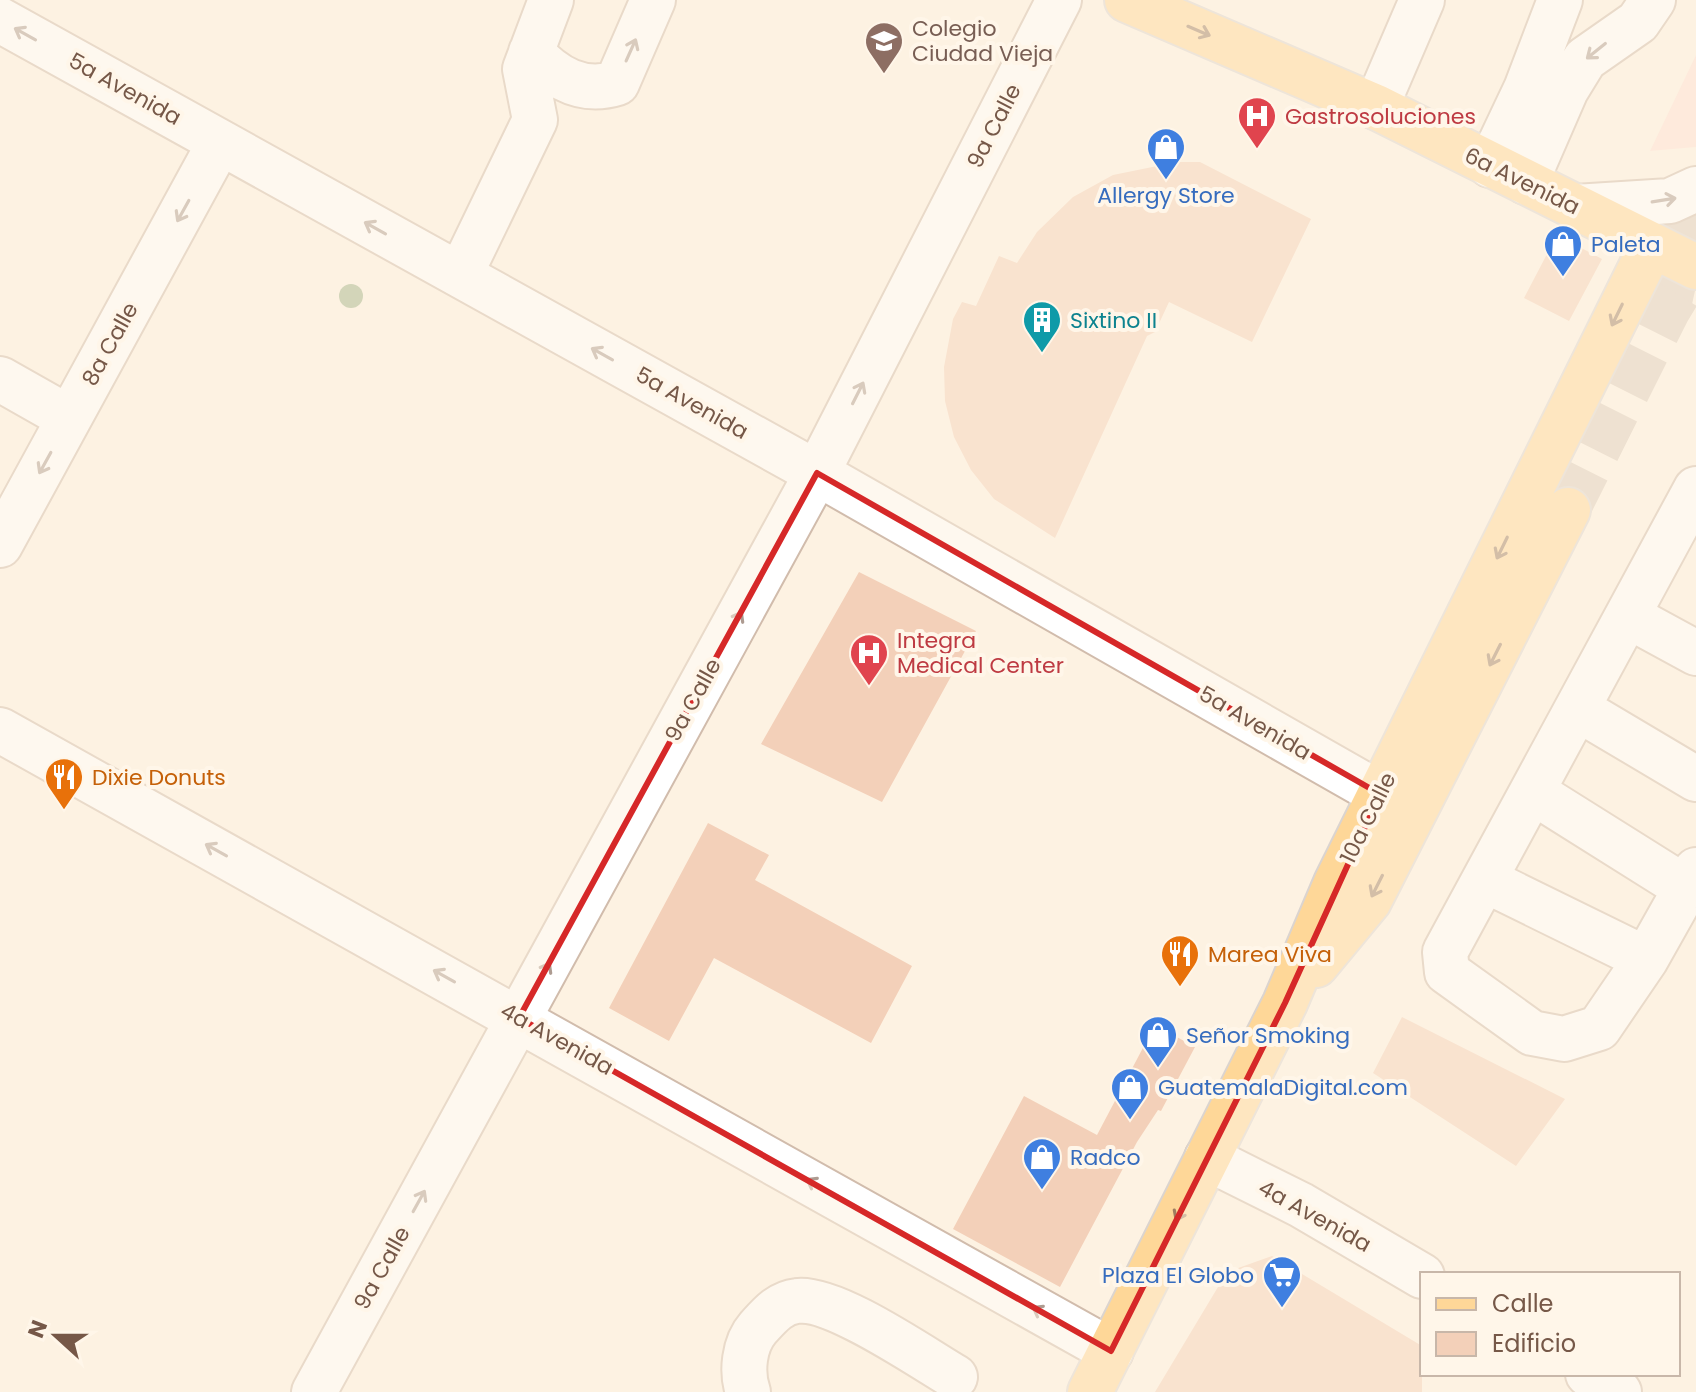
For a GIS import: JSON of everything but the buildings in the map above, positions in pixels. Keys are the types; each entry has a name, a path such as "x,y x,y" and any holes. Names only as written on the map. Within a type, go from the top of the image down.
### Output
{"main road":[{"name":"6a Avenida","path":"1136,2 1376,107 1696,267"},
{"name":"10a Calle","path":"1090,1392 1285,1003 1336,883 1652,245"},
{"path":"1285,1003 1369,901 1568,510"}],"street":[{"path":"460,275 535,120 525,69 551,0"},
{"path":"531,52 546,68 567,80 595,90 617,83 653,0"},
{"name":"9a Calle","path":"314,1392 817,473 1059,0"},
{"path":"1376,107 1422,0"},
{"path":"1508,174 1526,89 1560,0"},
{"path":"1508,174 1585,59 1638,22 1653,0"},
{"name":"5a Avenida","path":"0,20 817,473 1380,794"},
{"name":"8a Calle","path":"0,545 220,142"},
{"path":"1575,207 1670,201 1696,189"},
{"path":"0,379 69,418"},
{"path":"1533,792 1691,879 1646,959 1599,1028 1564,1039 1532,1033 1447,972 1445,952 1628,616 1691,512"},
{"path":"1628,616 1696,653"},
{"path":"1578,709 1696,779"},
{"name":"4a Avenida","path":"0,730 1111,1351"},
{"path":"1485,880 1646,959"},
{"name":"4a Avenida","path":"1207,1158 1301,1205 1420,1275"},
{"path":"748,1392 744,1381 746,1352 754,1333 777,1308 797,1301 825,1303 955,1377"},
{"path":"1591,1376 1619,1392"}],"highlighted area":[{"path":"817,473 1380,794 1285,1003 1111,1351 519,1018"}],"shaded area":[{"path":"1696,55 1696,147 1650,151"}],"tunnel":[{"path":"1668,311 1696,184"},
{"path":"1568,510 1668,311 1696,265"}],"place":[{"name":"Colegio Ciudad Vieja","path":"884,75"},
{"name":"Gastrosoluciones","path":"1257,150"},
{"name":"Allergy Store","path":"1166,181"},
{"name":"Paleta","path":"1563,278"},
{"name":"Sixtino II","path":"1042,354"},
{"name":"Integra Medical Center","path":"869,687"},
{"name":"Dixie Donuts","path":"64,811"},
{"name":"Marea Viva","path":"1180,988"},
{"name":"Señor Smoking","path":"1158,1069"},
{"name":"GuatemalaDigital.com","path":"1130,1121"},
{"name":"Radco","path":"1042,1191"},
{"name":"Plaza El Globo","path":"1282,1309"}]}
